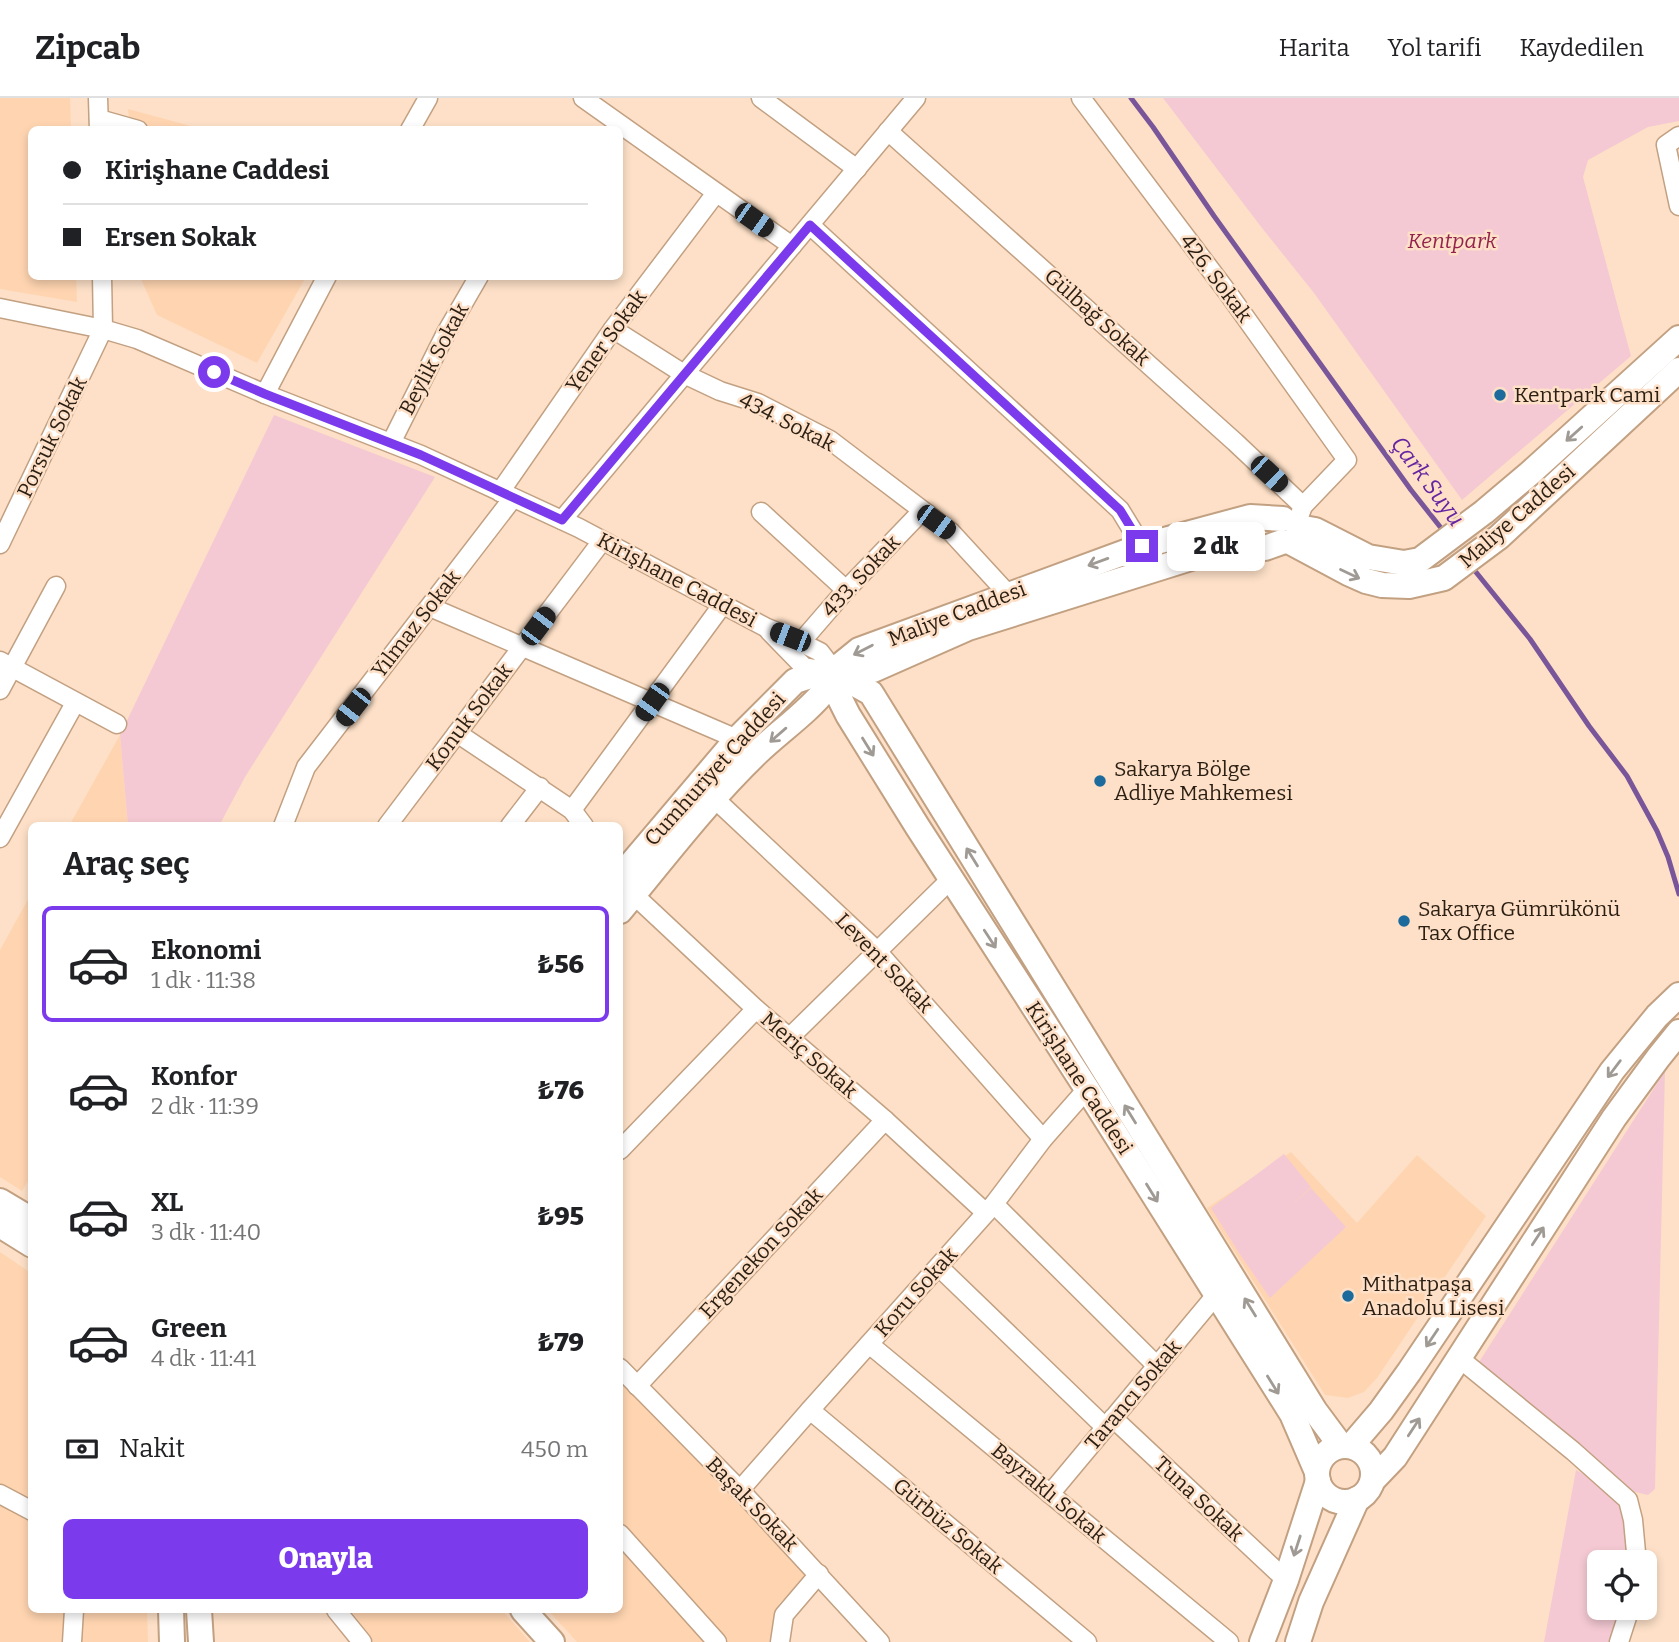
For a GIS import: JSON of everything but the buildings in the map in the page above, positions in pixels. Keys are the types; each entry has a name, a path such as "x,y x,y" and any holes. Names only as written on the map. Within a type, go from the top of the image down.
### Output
{"main road":[{"name":"Maliye Caddesi","path":"832,675 859,650 1142,546 1250,517 1315,530 1368,557 1387,562 1420,560 1530,474 1679,338"},
{"name":"Maliye Caddesi","path":"1292,526 1348,573 1366,581 1382,585 1409,586 1444,578 1499,537 1679,370"},
{"name":"Maliye Caddesi","path":"832,675 873,670 968,628 1223,548 1265,548 1292,526"},
{"name":"Cumhuriyet Caddesi","path":"623,886 737,739 794,681 832,675"},
{"name":"Cumhuriyet Caddesi","path":"623,886 689,827 757,753 817,701 832,675"},
{"name":"Kirişhane Caddesi","path":"832,675 848,715 1292,1414 1318,1476"},
{"name":"Kirişhane Caddesi","path":"832,675 872,693 1315,1411 1346,1446"},
{"path":"1346,1446 1381,1410 1409,1372 1612,1071 1657,1016 1679,995"},
{"path":"1318,1476 1324,1492 1331,1498 1339,1502 1349,1502 1365,1490 1395,1457 1614,1118 1679,1032"},
{"path":"0,1201 28,1218"},
{"path":"0,1225 28,1242"},
{"path":"1262,1642 1286,1580 1321,1459 1333,1448 1346,1446 1359,1449 1371,1462 1373,1471 1311,1602 1298,1642"},
{"path":"171,1613 172,1642"},
{"path":"199,1613 201,1642"},
{"path":"526,1613 552,1642"}],"street":[{"path":"98,98 99,124"},
{"path":"412,126 428,98"},
{"path":"583,98 622,126"},
{"path":"761,98 857,169"},
{"path":"562,520 916,98"},
{"name":"426. Sokak","path":"1081,98 1228,293 1348,460 1292,526"},
{"path":"623,127 792,246"},
{"name":"Gülbağ Sokak","path":"888,131 1215,424 1292,526"},
{"path":"1679,136 1666,145 1679,206"},
{"name":"Yener Sokak","path":"507,495 613,329 716,193"},
{"path":"810,225 1120,510 1142,546"},
{"path":"102,280 103,329"},
{"path":"265,394 325,280"},
{"name":"Beylik Sokak","path":"391,443 446,333 477,280"},
{"name":"Kirişhane Caddesi","path":"0,308 103,329 137,339 265,394 421,455 562,520 767,628 820,652 832,675"},
{"name":"Porsuk Sokak","path":"0,544 103,329"},
{"name":"434. Sokak","path":"613,329 684,374 720,391 758,403 830,440 951,532 1008,594"},
{"name":"Yılmaz Sokak","path":"285,822 306,767 430,607 507,495"},
{"name":"433. Sokak","path":"801,642 846,590 922,511"},
{"path":"761,512 846,590"},
{"name":"Konuk Sokak","path":"390,822 602,541"},
{"path":"0,690 6,665 56,586"},
{"path":"572,810 723,604"},
{"path":"430,607 737,739"},
{"name":"Kirişhane Caddesi","path":"767,628 803,667 832,675"},
{"path":"6,665 117,724"},
{"path":"0,838 75,703"},
{"path":"457,733 540,787 572,810 581,822"},
{"path":"513,822 540,787"},
{"name":"Levent Sokak","path":"715,799 877,951 1043,1139"},
{"path":"789,1038 951,879"},
{"name":"Meriç Sokak","path":"623,886 756,1009 990,1209 1157,1366"},
{"path":"623,1147 756,1009"},
{"name":"Koru Sokak","path":"740,1490 990,1209 1043,1139 1087,1089"},
{"name":"Ergenekon Sokak","path":"637,1386 885,1120"},
{"name":"Tuna Sokak","path":"939,1267 1286,1580"},
{"name":"Tarancı Sokak","path":"1050,1494 1216,1295"},
{"name":"Bayraklı Sokak","path":"869,1344 1229,1642"},
{"path":"1459,1358 1573,1451 1628,1500 1636,1550"},
{"name":"Başak Sokak","path":"623,1371 740,1490 880,1642"},
{"name":"Gürbüz Sokak","path":"810,1410 1087,1642"},
{"path":"0,1494 28,1509"},
{"path":"623,1537 717,1642"},
{"path":"780,1642 783,1615 819,1574"},
{"path":"72,1642 74,1613"},
{"path":"338,1613 362,1642"},
{"path":"1619,1642 1626,1620"}],"shaded area":[{"path":"0,98 70,98 71,126 28,126 28,280 76,280 77,302 0,289"},
{"path":"128,109 191,126 130,126"},
{"path":"142,280 304,280 257,363 157,315"},
{"path":"120,735 128,822 71,822"},
{"path":"28,899 28,1181 22,1191 0,1177 0,950"},
{"name":"Mithatpaşa Anadolu Lisesi","path":"1291,1152 1357,1223 1417,1155 1486,1216 1377,1378 1364,1392 1348,1398 1325,1395 1207,1208"},
{"path":"0,1252 28,1271 28,1613 147,1613 148,1642 0,1642"},
{"path":"623,1382 812,1576 779,1603 772,1642 577,1642 551,1613 623,1613"},
{"path":"353,1613 505,1613 530,1642 373,1642"}],"green space":[{"name":"Kentpark","path":"1163,98 1679,98 1679,121 1648,127 1588,160 1583,177 1631,356 1462,500 1314,293"},
{"path":"274,415 435,477 245,777 221,822 128,822 120,735"},
{"path":"1665,1071 1655,1489 1648,1495 1635,1492 1619,1482 1479,1362"},
{"path":"1284,1154 1311,1187 1287,1209 1311,1188 1346,1227 1270,1298 1211,1208"},
{"path":"1576,1470 1610,1492 1630,1531 1630,1550 1587,1550 1587,1620 1621,1620 1617,1642 1544,1642"}],"waterway":[{"name":"Çark Suyu","path":"1131,98 1411,490 1445,533"},
{"name":"Çark Suyu","path":"1471,566 1530,639 1589,726 1627,776 1657,831 1679,894"}],"place":[{"name":"Kentpark Cami","path":"1500,395"},
{"name":"Sakarya Bölge Adliye Mahkemesi","path":"1100,781"},
{"name":"Sakarya Gümrükönü Tax Office","path":"1404,921"},
{"name":"Mithatpaşa Anadolu Lisesi","path":"1348,1296"}],"route":[{"path":"214,372 421,455 562,520 810,225 1120,510 1142,546"}]}
